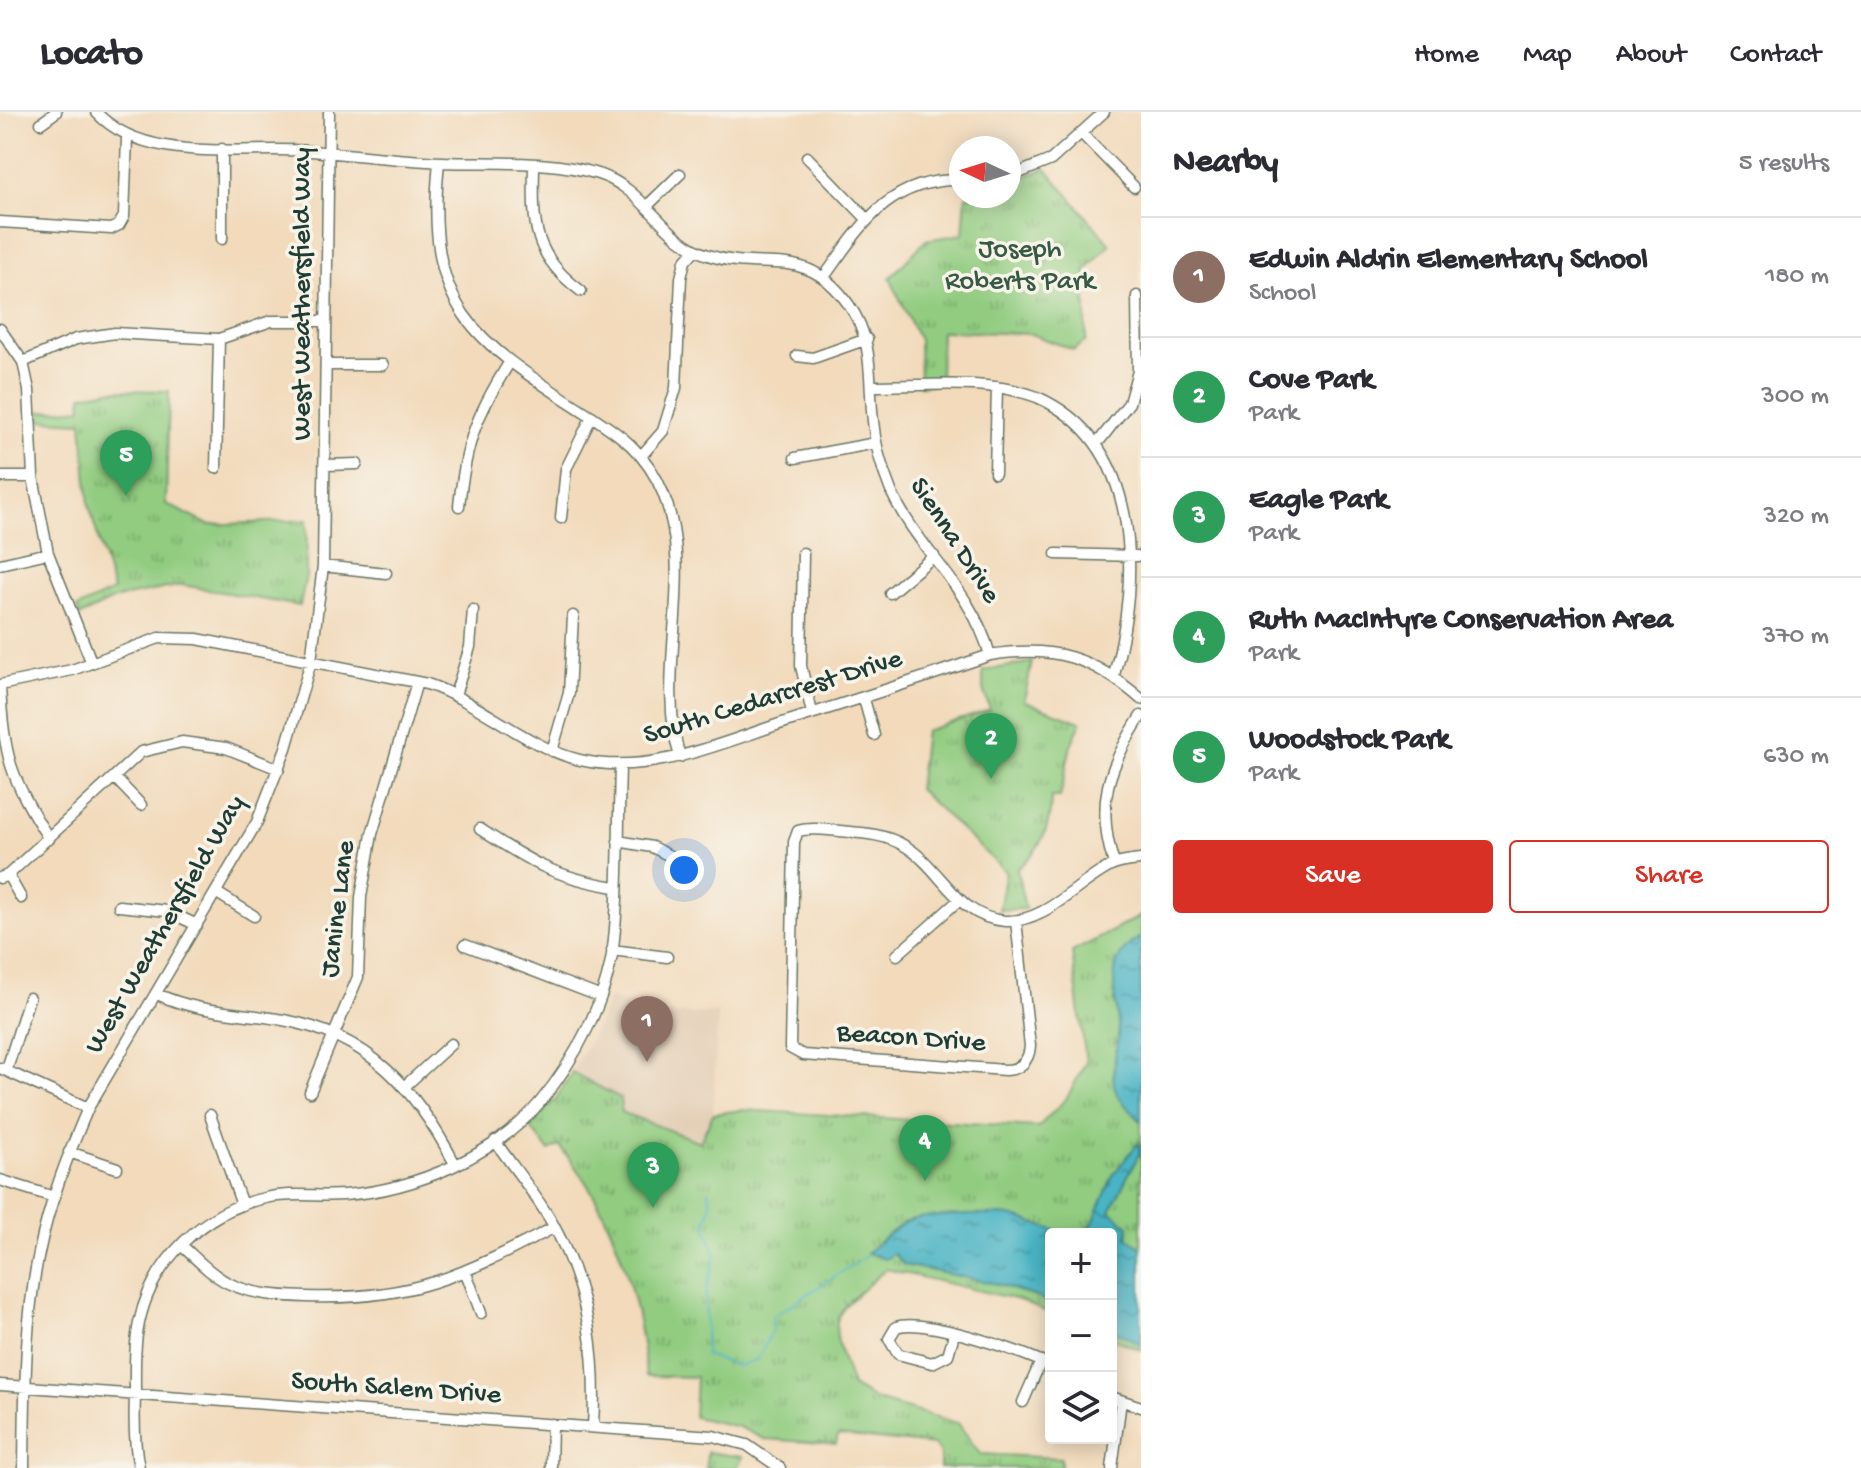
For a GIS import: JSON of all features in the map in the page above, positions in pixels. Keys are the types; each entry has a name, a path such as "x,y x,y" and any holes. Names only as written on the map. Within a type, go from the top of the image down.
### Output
{"street":[{"path":"41,123 56,112"},
{"path":"96,112 127,138 164,147 328,152 439,162 534,165 600,174 648,205 666,231 694,251 718,259 799,266 824,277 866,218 904,190 934,181 949,180"},
{"name":"West Weathersfield Way","path":"24,1468 33,1292 54,1197 69,1152 88,1108 257,822 279,769 311,661 323,566 329,112"},
{"path":"1021,172 1046,162 1104,112"},
{"path":"1082,134 1134,187"},
{"path":"0,222 111,229 119,225 124,216 127,138"},
{"path":"222,149 222,239"},
{"path":"807,157 866,218"},
{"path":"439,162 436,212 439,250 448,284 461,314 509,363 621,434 642,455 663,493 676,542 671,717 680,757"},
{"path":"534,165 533,220 539,241 547,260 581,291"},
{"path":"648,205 680,174"},
{"path":"642,455 663,431 676,388 681,278 685,261 694,251"},
{"name":"Sienna Drive","path":"824,277 849,305 867,339 876,443 898,504 973,610 990,655"},
{"path":"1100,440 1129,403 1138,371 1137,296"},
{"path":"23,362 76,339 115,333 219,339 271,321 326,321"},
{"path":"0,329 23,362 29,390 33,477 48,553 91,661"},
{"path":"216,468 219,339"},
{"path":"797,356 813,358 867,339"},
{"path":"459,506 465,452 483,405 509,363"},
{"path":"327,365 383,365"},
{"path":"872,386 997,387 1035,396 1065,410 1100,440 1118,466 1136,510 1138,591 1131,632 1114,675"},
{"path":"995,473 997,387"},
{"path":"561,518 566,469 592,416"},
{"path":"795,458 876,443"},
{"path":"326,465 357,464"},
{"path":"0,477 33,477"},
{"path":"0,564 48,553"},
{"path":"803,553 801,666 812,713"},
{"path":"1056,554 1137,556"},
{"path":"890,593 934,556"},
{"path":"323,566 386,573"},
{"path":"455,695 470,647 473,610"},
{"path":"552,751 569,693 573,616"},
{"name":"South Cedarcrest Drive","path":"0,685 50,677 159,638 197,639 417,682 455,695 552,751 579,760 620,767 680,757 864,699 990,655 1019,651 1060,653 1114,675 1141,699"},
{"name":"Janine Lane","path":"310,1092 337,1035 358,977 361,897 372,834 417,682"},
{"path":"0,685 2,740 20,793 49,839"},
{"path":"864,699 874,735"},
{"path":"1114,864 1106,839 1105,809 1112,765 1141,716"},
{"path":"21,898 4,876 116,779 141,752 182,742 226,748 279,769"},
{"path":"139,1468 134,1443 136,1345 141,1315 156,1278 181,1245 210,1221 242,1205 276,1196 341,1195 390,1189 455,1164 495,1141 540,1102 579,1044 599,996 612,950 620,767"},
{"path":"116,779 141,805"},
{"path":"480,829 528,860 569,879 615,887"},
{"name":"Beacon Drive","path":"959,900 925,862 897,841 869,833 798,831 794,842 789,1043 794,1052 1005,1070 1023,1064 1030,1046 1016,921"},
{"path":"618,841 652,847 670,856"},
{"path":"897,955 959,900 983,916 1016,921 1041,913 1114,864 1141,860"},
{"path":"217,893 254,916"},
{"path":"119,906 167,911 197,925"},
{"path":"465,945 599,996"},
{"path":"612,950 667,957"},
{"path":"157,994 186,1007 285,1020 337,1035 376,1060 405,1086 429,1116 455,1164"},
{"path":"29,998 3,1068 88,1108"},
{"path":"405,1086 451,1044"},
{"path":"210,1115 242,1205"},
{"path":"495,1141 555,1227 578,1280 592,1337 596,1377 593,1427"},
{"path":"69,1152 117,1168"},
{"path":"0,1180 54,1197"},
{"path":"181,1245 215,1276 263,1294 327,1298 404,1292 466,1273 555,1227"},
{"path":"466,1273 481,1313"},
{"path":"954,1334 948,1355 932,1363 898,1354 889,1339 896,1327 904,1324 954,1334 1045,1364"},
{"path":"1023,1402 1045,1366"},
{"name":"South Salem Drive","path":"0,1385 725,1438 747,1445 780,1468"},
{"path":"1117,1399 1141,1407"},
{"path":"551,1468 552,1424"},
{"path":"1112,1468 1113,1444"}],"shaded area":[{"path":"609,998 662,1015 718,1012 713,1114 700,1142 620,1111 615,1095 572,1072 599,1024"}],"green space":[{"name":"Joseph Roberts Park","path":"1046,169 1110,244 1086,270 1086,341 1074,350 1031,334 941,331 940,383 920,386 919,340 890,278 926,240 963,234 965,208 1021,208 1021,178"},
{"path":"111,390 169,391 166,504 209,525 307,520 306,576 300,606 182,585 117,598 80,616 77,608 113,591 89,505 82,422 41,420 40,412 82,408 82,395"},
{"path":"1032,662 1024,701 1081,722 1071,745 1060,797 1051,797 1043,837 1017,869 1025,909 999,910 1006,872 918,789 925,731 990,710 983,689 983,671"},
{"path":"1141,916 1141,1350 1117,1340 1117,1228 1045,1228 1045,1311 1019,1300 886,1269 843,1309 836,1329 852,1386 876,1400 958,1423 980,1454 1061,1458 1061,1468 940,1468 940,1453 934,1445 838,1435 836,1444 764,1439 739,1427 694,1417 696,1377 646,1376 637,1314 609,1225 595,1197 559,1146 549,1151 530,1127 556,1099 572,1072 620,1098 621,1112 700,1142 713,1114 741,1110 1038,1127 1067,1098 1086,1062 1072,952"},
{"path":"707,1452 743,1457 737,1468 706,1468"}],"water":[{"path":"1141,937 1141,1047 1137,1049 1141,1054 1141,1122 1119,1098 1113,1079 1118,1032 1116,968 1128,946"},
{"path":"1138,1143 1140,1152 1110,1211 1129,1226 1127,1237 1141,1248 1141,1344 1117,1332 1117,1228 1087,1228 1092,1225 1113,1175"},
{"path":"975,1215 1020,1218 1048,1228 1045,1228 1045,1300 997,1284 904,1265 894,1254 885,1259 867,1253 906,1222 919,1218"}],"waterway":[{"path":"708,1190 711,1203 706,1226 716,1256 706,1290 705,1355 738,1366 758,1359 773,1329 772,1317 868,1255"}],"place":[{"name":"Woodstock Park","path":"126,496"},
{"name":"Cove Park","path":"991,779"},
{"name":"Edwin Aldrin Elementary School","path":"647,1062"},
{"name":"Ruth MacIntyre Conservation Area","path":"925,1181"},
{"name":"Eagle Park","path":"653,1208"}]}
